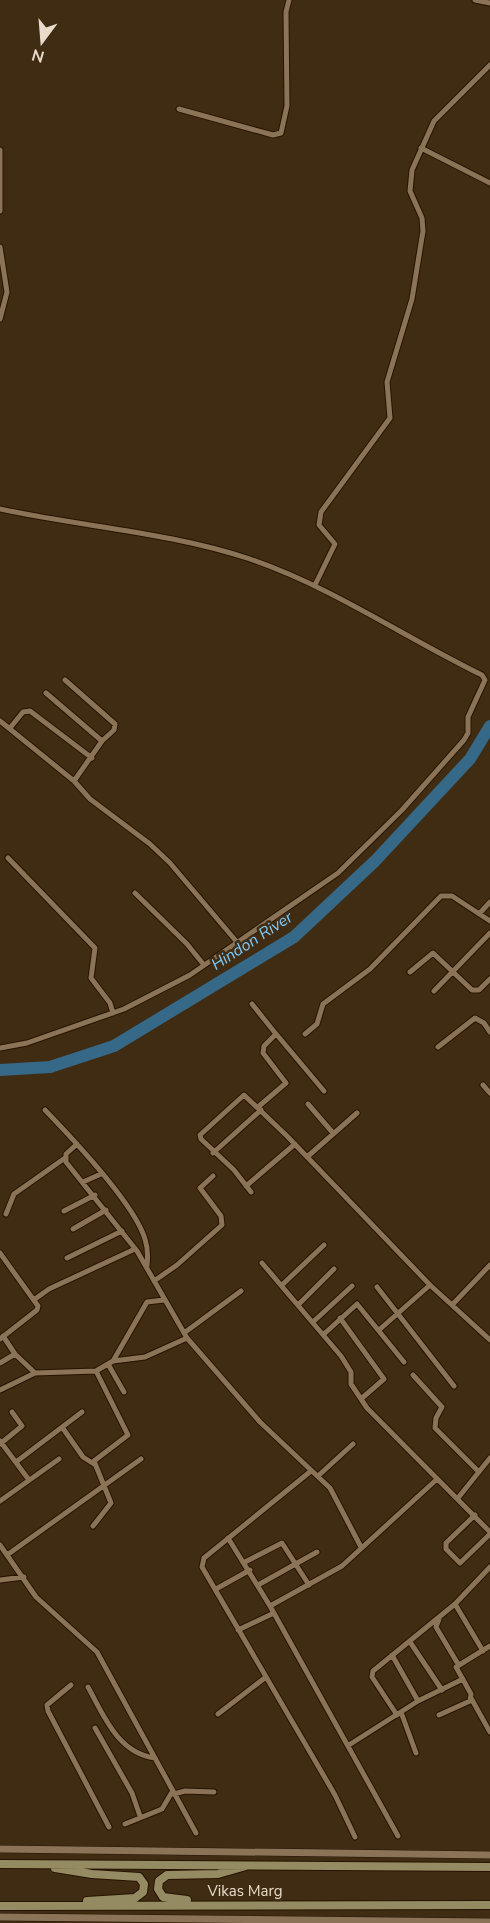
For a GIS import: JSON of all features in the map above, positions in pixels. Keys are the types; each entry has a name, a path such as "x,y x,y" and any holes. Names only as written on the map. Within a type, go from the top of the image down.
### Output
{"main road":[{"path":"0,1864 490,1866"},
{"path":"40,1864 76,1872 139,1877 144,1884 143,1892 135,1898 45,1906"},
{"path":"250,1904 168,1899 159,1894 158,1885 167,1875 218,1874 252,1864"},
{"name":"Vikas Marg","path":"0,1906 490,1905"}],"street":[{"path":"179,109 273,135 281,134 287,105 286,12 289,0"},
{"path":"475,0 490,3"},
{"path":"315,585 335,544 319,525 321,512 390,418 387,382 412,299 423,231 422,218 410,187 412,170 434,121 490,65"},
{"path":"421,148 490,183"},
{"path":"0,150 0,211"},
{"path":"0,247 7,279 5,305 0,318"},
{"path":"0,282 7,279"},
{"path":"0,509 204,546 249,559 315,585 482,675 485,684 468,717 468,733 464,740 388,824 338,873 180,981 113,1013 27,1043 0,1048"},
{"path":"65,680 115,724 114,730 102,741 74,781"},
{"path":"46,693 102,741"},
{"path":"10,728 23,711 30,711 92,758"},
{"path":"0,721 74,781 90,799 130,827 170,862 236,941"},
{"path":"8,858 95,948 91,978 110,1003 113,1013"},
{"path":"135,893 187,944 204,965"},
{"path":"305,1034 317,1024 323,1004 370,969 441,896 452,896 490,921"},
{"path":"480,914 490,902"},
{"path":"434,991 490,933"},
{"path":"410,972 433,953 476,991 490,979"},
{"path":"252,1004 324,1091"},
{"path":"438,1047 475,1018 484,1023 490,1032"},
{"path":"213,1153 286,1083 263,1053 264,1046 277,1035"},
{"path":"483,1085 490,1093"},
{"path":"252,1192 230,1165 213,1153 201,1139 201,1132 244,1095 260,1108 430,1285 490,1340"},
{"path":"308,1104 333,1133"},
{"path":"45,1110 77,1144 138,1222 146,1241 147,1266"},
{"path":"307,1157 357,1113"},
{"path":"6,1214 15,1194 65,1158 77,1144"},
{"path":"246,1186 295,1144"},
{"path":"65,1158 147,1266 185,1335 260,1422 330,1488 361,1546"},
{"path":"83,1182 101,1174"},
{"path":"154,1281 177,1265 222,1225 221,1216 200,1188 213,1176"},
{"path":"64,1211 94,1195"},
{"path":"73,1229 106,1210"},
{"path":"67,1258 122,1231"},
{"path":"282,1285 324,1245"},
{"path":"35,1299 49,1289 135,1249"},
{"path":"0,1253 38,1306 37,1310 2,1337 15,1354 35,1373"},
{"path":"262,1263 324,1334 346,1363 351,1374 350,1382 367,1408 436,1480 475,1515 490,1533 460,1563 446,1549 446,1543 475,1515"},
{"path":"453,1304 490,1266"},
{"path":"298,1305 334,1269"},
{"path":"379,1330 430,1285"},
{"path":"313,1322 352,1286"},
{"path":"377,1287 454,1386"},
{"path":"1,1387 35,1373 96,1371 110,1363 145,1357 185,1335 241,1291"},
{"path":"110,1363 147,1302 164,1300"},
{"path":"324,1334 357,1304 404,1362"},
{"path":"340,1318 384,1379 361,1399"},
{"path":"0,1363 15,1354"},
{"path":"110,1363 124,1392"},
{"path":"94,1464 96,1458 128,1434 96,1371"},
{"path":"413,1376 442,1407 436,1418 435,1428 479,1472"},
{"path":"12,1412 22,1426 0,1443 29,1480"},
{"path":"16,1462 82,1412"},
{"path":"62,1427 83,1457 94,1464 111,1503 93,1526"},
{"path":"318,1476 352,1444"},
{"path":"458,1498 490,1458"},
{"path":"0,1501 59,1459"},
{"path":"7,1555 141,1459"},
{"path":"310,1471 202,1562 238,1630 336,1795 355,1837"},
{"path":"270,1606 342,1566 361,1546 436,1480"},
{"path":"228,1538 250,1570 398,1836"},
{"path":"245,1562 282,1543 309,1585"},
{"path":"0,1545 36,1597 98,1652 195,1833"},
{"path":"258,1585 317,1552"},
{"path":"416,1753 399,1714 371,1674 455,1604 490,1567"},
{"path":"216,1589 250,1570"},
{"path":"0,1580 24,1577"},
{"path":"455,1604 483,1651"},
{"path":"238,1630 274,1613"},
{"path":"439,1618 436,1627 458,1664 457,1670 490,1732"},
{"path":"410,1642 442,1690"},
{"path":"458,1664 490,1646"},
{"path":"392,1655 418,1701"},
{"path":"219,1714 266,1677"},
{"path":"349,1745 418,1701 463,1679"},
{"path":"72,1685 51,1701 48,1711 109,1827"},
{"path":"88,1687 117,1738 141,1755 154,1758"},
{"path":"439,1714 471,1698"},
{"path":"95,1728 132,1793 140,1816"},
{"path":"125,1824 162,1809 173,1793 214,1792"},
{"path":"0,1849 490,1855"},
{"path":"0,1917 490,1922"}],"waterway":[{"name":"Hindon River","path":"0,1070 50,1067 114,1046 294,937 375,861 470,759 490,726"}]}
